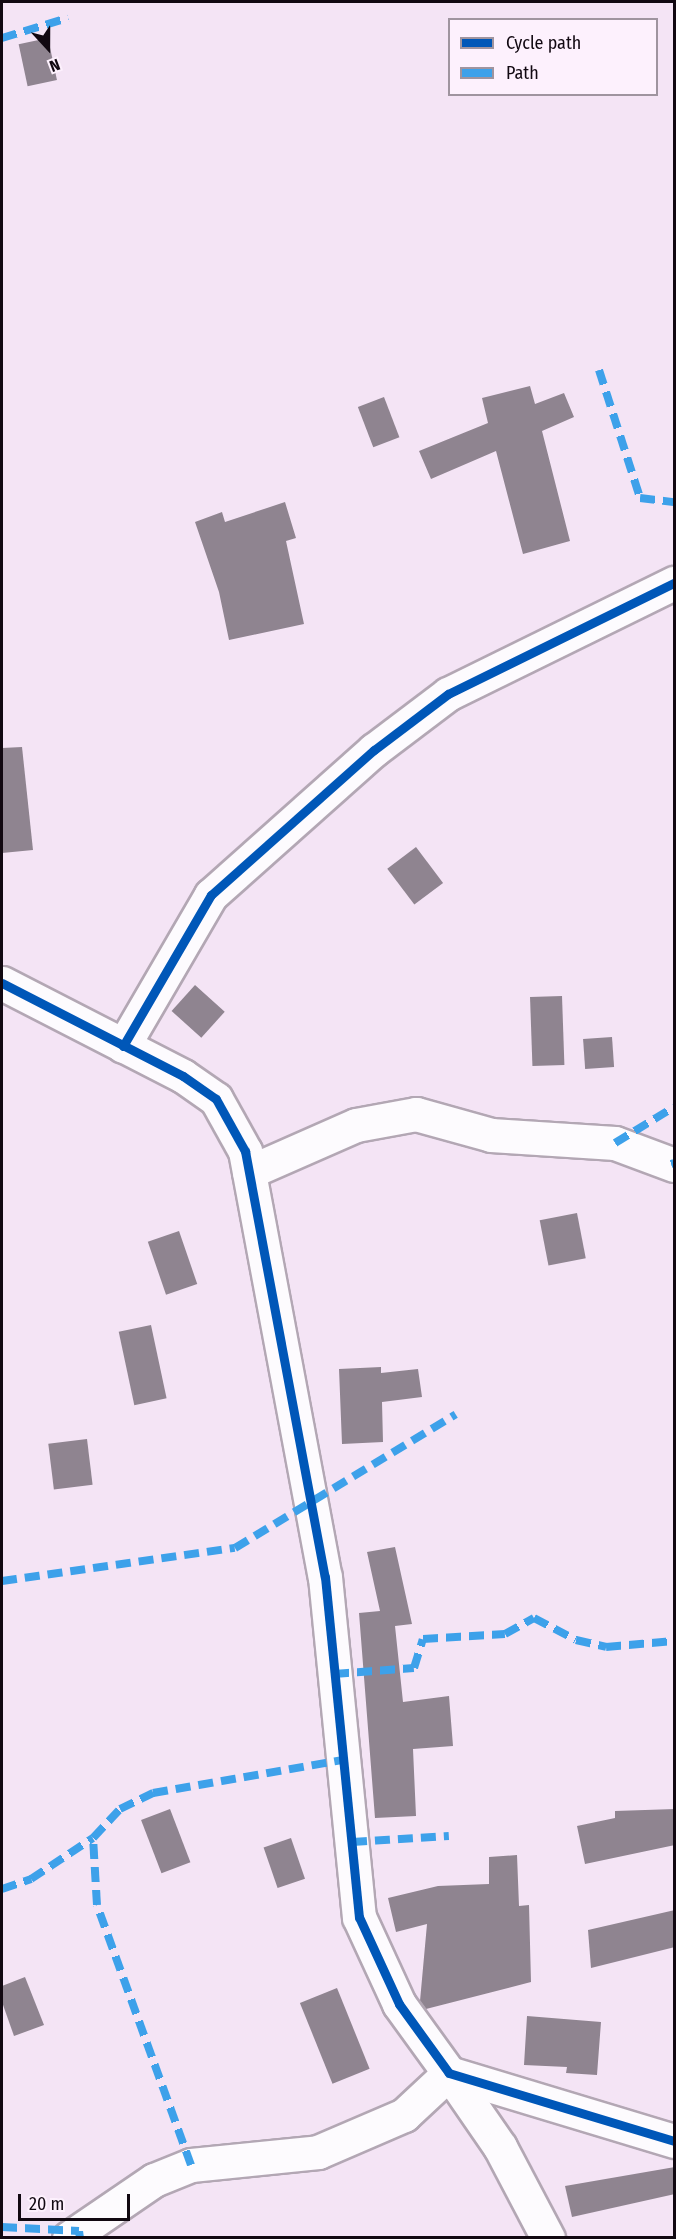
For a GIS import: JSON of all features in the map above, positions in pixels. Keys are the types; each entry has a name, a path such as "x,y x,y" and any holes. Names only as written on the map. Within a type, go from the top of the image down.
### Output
{"street":[{"path":"123,1046 211,895 374,750 448,694 675,583"},
{"path":"2,983 183,1076 216,1099 247,1162 325,1577 359,1917 399,2004 500,2146 548,2238"},
{"path":"247,1162 356,1125 416,1114 491,1135 615,1143 675,1165"},
{"path":"448,2073 675,2141"},
{"path":"69,2238 154,2180 191,2165 318,2152 404,2115 448,2073"}],"building":[{"path":"48,38 57,80 28,86 19,44"},
{"path":"530,386 535,404 564,393 574,417 542,431 570,541 523,554 496,451 431,479 419,451 488,423 482,398"},
{"path":"384,397 399,437 373,447 358,407"},
{"path":"285,502 296,538 286,541 304,624 229,640 219,592 195,522 222,512 225,522"},
{"path":"22,747 33,850 2,853 2,748"},
{"path":"416,847 443,883 414,905 387,869"},
{"path":"195,985 225,1012 201,1038 172,1011"},
{"path":"562,996 564,1065 532,1066 530,997"},
{"path":"612,1037 614,1067 585,1069 583,1039"},
{"path":"577,1213 586,1258 548,1265 540,1220"},
{"path":"179,1231 197,1284 166,1295 148,1242"},
{"path":"151,1325 167,1398 134,1405 119,1332"},
{"path":"381,1367 381,1373 418,1369 422,1397 382,1402 383,1442 342,1444 339,1369"},
{"path":"87,1439 93,1485 54,1489 48,1444"},
{"path":"395,1547 412,1624 395,1626 403,1702 449,1696 453,1746 413,1749 416,1816 375,1818 359,1613 380,1611 367,1552"},
{"path":"170,1809 190,1862 161,1873 141,1820"},
{"path":"675,1809 675,1845 585,1864 577,1826 615,1818 615,1811"},
{"path":"291,1838 305,1879 278,1888 264,1847"},
{"path":"517,1855 519,1906 529,1905 531,1982 426,2009 420,2001 427,1924 396,1932 388,1898 438,1886 489,1884 489,1857"},
{"path":"675,1910 675,1947 591,1968 588,1930"},
{"path":"25,1977 44,2025 14,2036 2,2002 2,1986"},
{"path":"337,1988 370,2069 333,2084 300,2003"},
{"path":"527,2016 601,2022 597,2075 566,2073 567,2067 524,2065"},
{"path":"675,2167 675,2194 572,2217 565,2186"}],"marked path":[{"path":"2,38 68,18"},
{"path":"599,370 640,498 674,502"},
{"path":"615,1143 674,1107"},
{"path":"2,1581 235,1548 456,1414"},
{"path":"334,1674 414,1668 423,1639 505,1634 534,1618 576,1640 606,1647 674,1641"},
{"path":"191,2165 97,1905 93,1838 120,1809 153,1793 343,1760"},
{"path":"352,1842 449,1836"},
{"path":"2,1889 31,1879 93,1838"},
{"path":"2,2227 79,2231 80,2238"}],"cycle path":[{"path":"123,1046 211,895 374,750 448,694 674,583"},
{"path":"2,983 183,1076 216,1099 245,1151 325,1577 359,1917 399,2004 449,2073 674,2141"}]}
